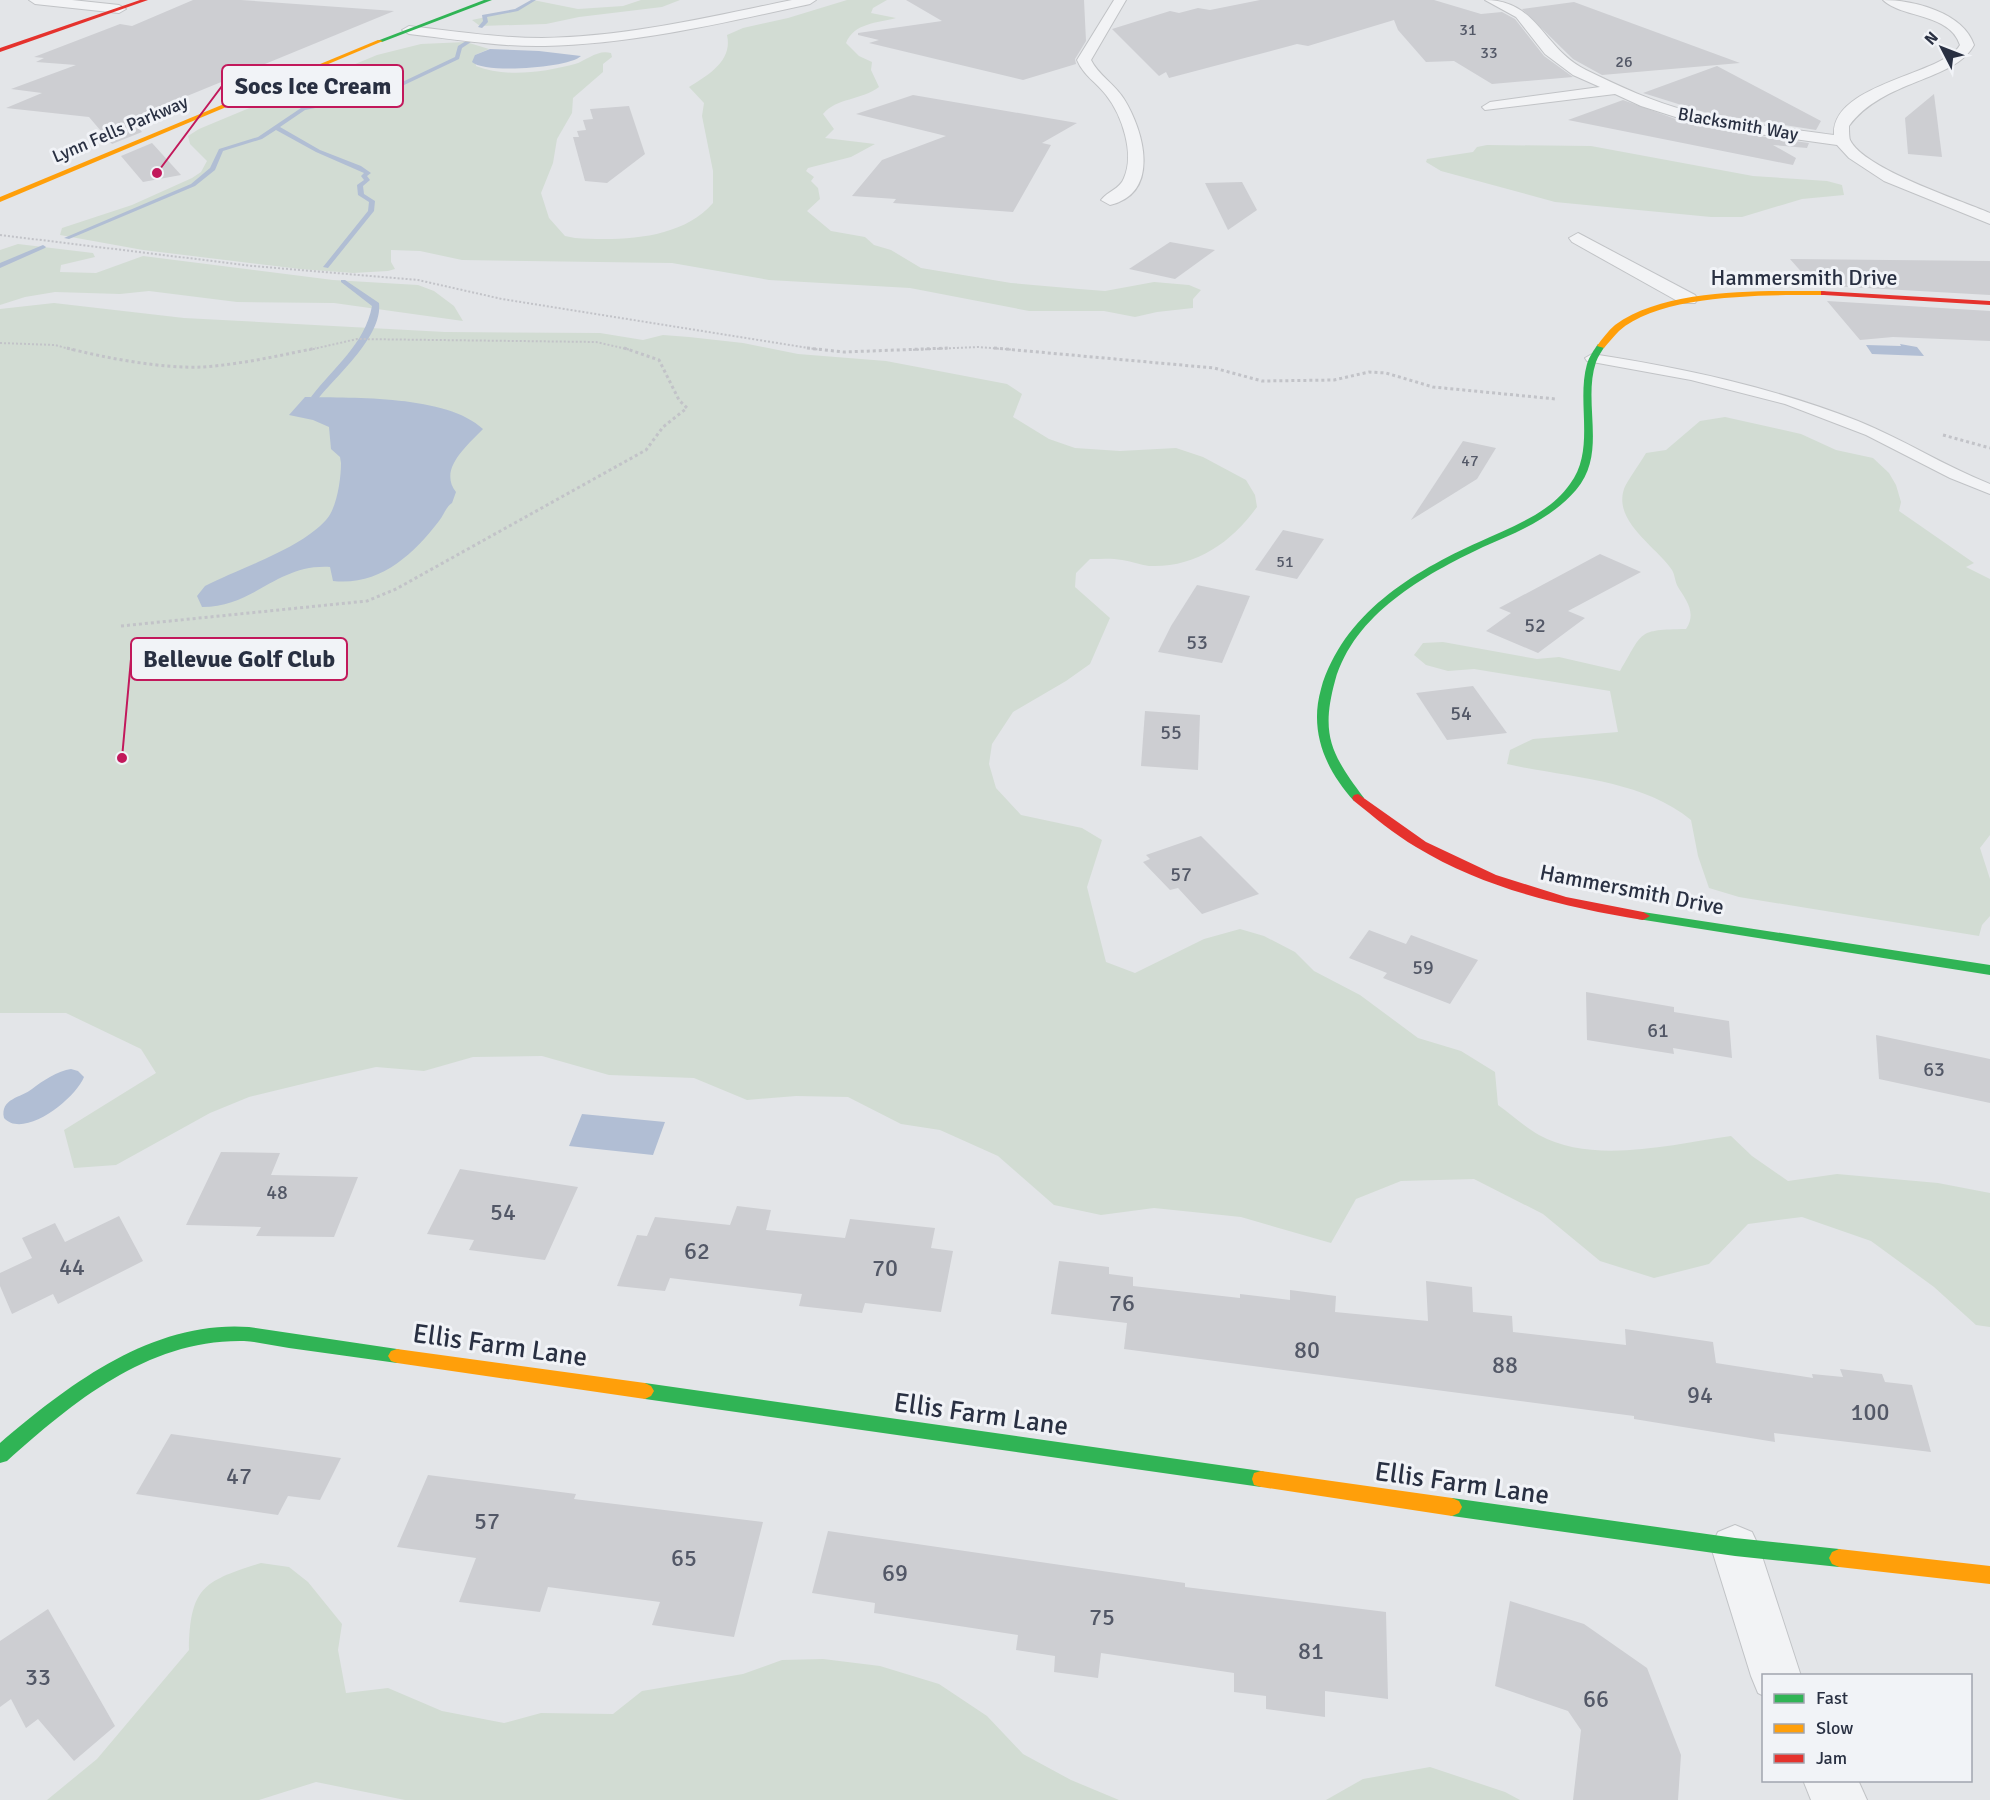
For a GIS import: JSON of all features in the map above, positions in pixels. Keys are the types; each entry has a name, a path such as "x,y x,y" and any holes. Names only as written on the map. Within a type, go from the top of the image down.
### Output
{"street":[{"path":"35,0 119,9"},
{"path":"0,50 145,0"},
{"name":"Lynn Fells Parkway","path":"0,200 296,74 483,0"},
{"path":"409,30 516,42 585,40 681,27 810,0"},
{"path":"1110,200 1127,189 1135,176 1135,149 1123,107 1111,90 1086,67 1084,60 1120,0"},
{"name":"Blacksmith Way","path":"1491,0 1521,15 1541,43 1558,58 1578,72 1614,90 1659,108 1714,122 1842,141"},
{"path":"1889,0 1946,20 1960,31 1966,47 1964,53 1944,64 1899,82 1866,100 1844,121 1839,132 1842,141 1850,151 1881,171 1990,219"},
{"path":"425,23 528,36 625,34"},
{"path":"1960,31 1980,31"},
{"path":"1490,106 1614,90"},
{"path":"1578,238 1688,299"},
{"name":"Hammersmith Drive","path":"1990,303 1772,293 1688,299 1645,311 1618,324 1600,339 1592,358 1581,473 1565,495 1536,518 1436,567 1385,600 1365,618 1343,648 1325,686 1319,716 1324,747 1342,781 1372,812 1392,828 1459,865 1512,886 1601,909 1990,970"},
{"name":"Ellis Farm Lane","path":"0,1455 70,1394 117,1364 160,1347 194,1338 243,1334 1735,1547 1990,1575"},
{"path":"1735,1547 1754,1613 1775,1674"},
{"path":"1830,1782 1840,1800"}],"lane":[{"path":"1592,358 1689,375 1820,412 1855,424 1955,476 1990,489"}],"path":[{"path":"0,235 253,266 418,280 502,299 727,333 788,346 844,352 978,347 1082,354 1214,368 1262,381 1334,380 1369,372 1386,374 1433,387 1587,402"},
{"path":"0,343 56,345 106,358 200,367 253,362 357,339 611,344 659,360 679,400 687,408 679,417 663,427 646,450 396,589 367,601 121,626"}],"shaded area":[{"path":"533,0 578,9 623,6 641,0 680,0 662,7 579,17 546,24 480,26 472,20 513,11"},
{"path":"847,0 887,0 873,8 871,13 896,18 867,25 850,36 846,43 859,56 872,62 871,70 879,87 828,109 823,114 834,129 825,138 875,144 851,157 808,168 806,171 814,177 811,181 818,188 820,199 807,211 831,231 865,237 874,245 891,250 921,268 1011,283 1105,291 1154,282 1189,285 1201,290 1193,299 1193,308 1135,317 1104,311 1029,311 910,288 769,280 672,263 462,260 420,251 391,250 391,262 395,269 353,273 143,250 60,235 62,228 132,205 201,172 207,161 190,144 188,136 199,129 377,55 421,44 466,42 489,49 475,55 476,66 513,73 551,69 575,64 597,54 611,53 612,57 603,64 603,72 573,98 572,113 557,139 553,163 541,193 549,218 565,236 611,239 667,231 684,225 713,203 713,171 702,116 704,103 689,87 711,72 723,60 728,44 727,35 743,28 788,18"},
{"path":"1487,145 1591,146 1753,176 1827,181 1842,185 1844,195 1802,199 1742,217 1711,217 1555,202 1441,171 1426,162 1427,159 1473,152 1477,147"},
{"path":"18,244 93,253 95,257 61,265 60,272 96,273 143,256 333,280 418,285 434,291 454,306 463,321 334,303 237,302 149,291 120,294 55,292 25,297 0,305 0,250"},
{"path":"54,303 184,318 445,332 600,333 643,340 663,335 743,343 798,354 886,361 1007,384 1022,394 1013,417 1049,439 1075,448 1120,451 1176,448 1203,457 1246,480 1255,495 1257,507 1236,532 1224,542 1197,558 1182,563 1149,566 1118,559 1090,559 1076,573 1075,587 1110,618 1090,664 1013,712 992,744 989,764 996,788 1021,815 1082,828 1102,840 1087,887 1106,962 1135,973 1204,939 1240,929 1264,936 1295,952 1314,971 1360,995 1418,1038 1461,1051 1495,1072 1498,1105 1534,1132 1560,1144 1608,1151 1634,1150 1731,1136 1752,1156 1788,1181 1837,1174 1938,1183 1990,1193 1990,1327 1976,1325 1934,1287 1871,1241 1802,1217 1748,1224 1709,1264 1654,1278 1600,1261 1543,1214 1474,1179 1401,1181 1356,1199 1331,1243 1241,1217 1154,1208 1101,1215 1054,1205 998,1156 940,1130 901,1124 848,1097 796,1096 747,1100 694,1078 609,1075 542,1056 473,1057 424,1071 376,1067 323,1079 249,1097 210,1113 116,1165 74,1168 64,1130 156,1073 141,1049 66,1013 0,1013 0,309"},
{"path":"1725,417 1801,434 1836,450 1873,458 1889,473 1896,485 1901,502 1899,511 1974,563 1966,567 1990,579 1990,835 1980,848 1990,879 1990,916 1982,925 1979,936 1739,897 1709,888 1698,856 1691,820 1671,806 1627,788 1507,764 1510,750 1533,739 1618,732 1610,691 1474,669 1448,671 1426,665 1414,655 1423,643 1443,642 1537,659 1559,657 1620,671 1643,635 1658,630 1686,629 1691,618 1687,602 1677,585 1672,570 1630,523 1622,501 1624,489 1646,453 1666,450 1700,421"},
{"path":"261,1563 289,1567 308,1582 342,1624 338,1650 346,1693 388,1688 442,1711 504,1723 541,1713 613,1714 642,1691 743,1674 782,1660 823,1659 880,1666 939,1684 987,1716 1023,1754 1071,1780 1119,1800 405,1800 316,1782 259,1800 47,1800 97,1759 189,1650 193,1612 204,1590 226,1575"},
{"path":"1430,1767 1505,1792 1520,1800 1326,1800 1363,1779"}],"water":[{"path":"490,49 581,56 561,64 509,69 480,66 472,62 475,55"},
{"path":"1900,344 1917,347 1924,356 1872,354 1866,345 1901,346"},
{"path":"305,397 373,399 424,404 467,418 483,429 463,450 452,466 451,483 456,492 452,503 418,546 393,566 365,579 350,581 333,581 330,567 311,568 280,578 237,600 202,607 197,596 205,586 286,549 315,530 330,515 339,485 340,457 331,449 329,427 313,420 289,415"},
{"path":"71,1069 78,1071 84,1077 71,1095 48,1114 24,1124 13,1123 4,1118 5,1106 12,1099 50,1077"},
{"path":"582,1114 665,1122 653,1155 569,1146"}],"building":[{"path":"193,0 241,0 394,11 131,119 142,132 112,144 89,117 6,108 42,93 11,89 76,65 36,62 44,58 34,57 120,24 132,26"},
{"path":"906,0 1084,0 1086,41 1075,59 1076,64 1023,80 869,43 879,40 858,35 858,33 942,21"},
{"path":"1260,0 1434,0 1481,14 1502,12 1515,19 1544,56 1573,77 1492,84 1454,61 1426,62 1398,30 1394,20 1308,46 1297,44 1169,78 1166,72 1159,76 1112,29 1170,11 1179,13 1198,8 1210,10"},
{"path":"1574,2 1740,63 1602,75 1573,59 1522,9"},
{"path":"1717,66 1821,121 1816,130 1707,113 1643,93"},
{"path":"1934,94 1942,157 1908,154 1905,118"},
{"path":"913,95 1077,123 1042,143 1051,145 1013,212 893,203 896,199 852,196 882,160 946,136 856,114"},
{"path":"1623,100 1684,122 1730,132 1809,143 1807,148 1773,145 1796,158 1793,165 1568,120"},
{"path":"629,106 645,154 607,183 585,181 573,137 579,137 577,131 586,130 583,120 593,119 590,109"},
{"path":"152,143 181,175 143,182 121,156"},
{"path":"1242,182 1257,210 1228,230 1205,183"},
{"path":"1170,242 1215,250 1175,279 1129,269"},
{"path":"1790,259 1990,261 1990,295 1813,285"},
{"path":"1827,301 1990,311 1990,341 1893,337 1860,340"},
{"path":"1463,441 1496,448 1477,479 1411,520"},
{"path":"1283,530 1324,539 1297,579 1255,570"},
{"path":"1600,554 1641,572 1568,611 1585,618 1538,653 1486,631 1511,613 1499,608"},
{"path":"1197,585 1250,596 1222,663 1158,652 1171,626"},
{"path":"1473,686 1507,733 1447,740 1416,693"},
{"path":"1145,711 1200,715 1198,770 1141,766"},
{"path":"1201,836 1259,894 1202,914 1178,888 1170,890 1143,862 1150,859 1146,855"},
{"path":"1369,930 1406,944 1411,935 1478,960 1450,1004 1383,978 1387,973 1349,958"},
{"path":"1586,992 1674,1007 1674,1012 1729,1021 1732,1058 1673,1048 1674,1054 1587,1040"},
{"path":"1876,1035 1990,1059 1990,1103 1879,1079"},
{"path":"221,1152 280,1153 271,1175 358,1177 334,1237 256,1236 261,1227 186,1225"},
{"path":"460,1169 578,1187 545,1260 469,1250 474,1240 427,1234"},
{"path":"737,1206 771,1210 766,1230 845,1238 850,1219 935,1228 931,1248 953,1251 941,1312 865,1303 862,1313 799,1306 802,1294 670,1278 665,1291 617,1286 637,1235 647,1236 655,1217 730,1225"},
{"path":"119,1216 143,1261 58,1304 53,1294 12,1314 0,1286 0,1273 32,1258 22,1238 55,1223 65,1242"},
{"path":"1059,1261 1109,1267 1109,1274 1133,1277 1133,1286 1240,1298 1240,1294 1290,1300 1290,1290 1336,1296 1335,1312 1428,1321 1426,1281 1472,1287 1473,1312 1512,1316 1513,1332 1626,1345 1625,1329 1713,1342 1716,1363 1813,1378 1812,1374 1843,1377 1840,1369 1882,1374 1885,1382 1912,1385 1931,1452 1774,1433 1775,1442 1634,1419 1634,1416 1124,1349 1127,1323 1051,1314"},
{"path":"171,1434 341,1458 320,1500 288,1496 278,1515 136,1494"},
{"path":"428,1475 576,1494 574,1499 763,1522 734,1637 652,1625 660,1602 548,1587 540,1612 459,1602 476,1558 397,1547"},
{"path":"828,1531 1185,1583 1185,1587 1386,1612 1388,1699 1325,1691 1325,1717 1266,1709 1266,1696 1234,1692 1234,1673 1101,1653 1098,1678 1054,1672 1055,1656 1016,1650 1018,1635 874,1613 875,1603 812,1593"},
{"path":"1510,1601 1584,1624 1647,1668 1681,1755 1678,1800 1573,1800 1581,1730 1568,1711 1495,1686"},
{"path":"48,1609 115,1726 74,1761 38,1719 26,1728 11,1699 0,1707 0,1641"}],"waterway":[{"path":"480,27 486,21 484,16 516,10 534,0"},
{"path":"275,128 303,109 381,94 457,58 460,47 468,42"},
{"path":"67,238 193,185 213,169 221,150 260,138 275,128"},
{"path":"275,128 318,151 368,173 364,176 367,180 360,185 361,195 372,201 371,211 326,267"},
{"path":"0,266 43,247"},
{"path":"315,397 353,354 369,331 374,318 376,305 343,281"}],"traffic: fast":[{"path":"380,41 489,0"},
{"path":"1358,798 1334,765 1323,727 1324,700 1332,671 1345,646 1362,623 1406,586 1430,570 1532,521 1555,505 1574,486 1582,473 1586,459 1589,428 1589,380 1592,363 1601,346"},
{"path":"1643,916 1990,970"},
{"path":"0,1455 81,1389 141,1355 174,1343 207,1336 243,1334 397,1356"},
{"path":"645,1391 1261,1479"},
{"path":"1452,1507 1735,1547 1839,1558"}],"traffic: slow":[{"path":"0,200 380,41"},
{"path":"1601,346 1617,328 1641,314 1670,305 1703,298 1736,295 1824,293"},
{"path":"397,1356 645,1391"},
{"path":"1261,1479 1452,1507"},
{"path":"1839,1558 1990,1575"}],"traffic: jam":[{"path":"0,50 145,0"},
{"path":"1824,293 1990,303"},
{"path":"1358,798 1421,845 1492,878 1566,901 1643,916"}],"place":[{"name":"Socs Ice Cream","path":"157,173"},
{"name":"Bellevue Golf Club","path":"122,758"}]}
